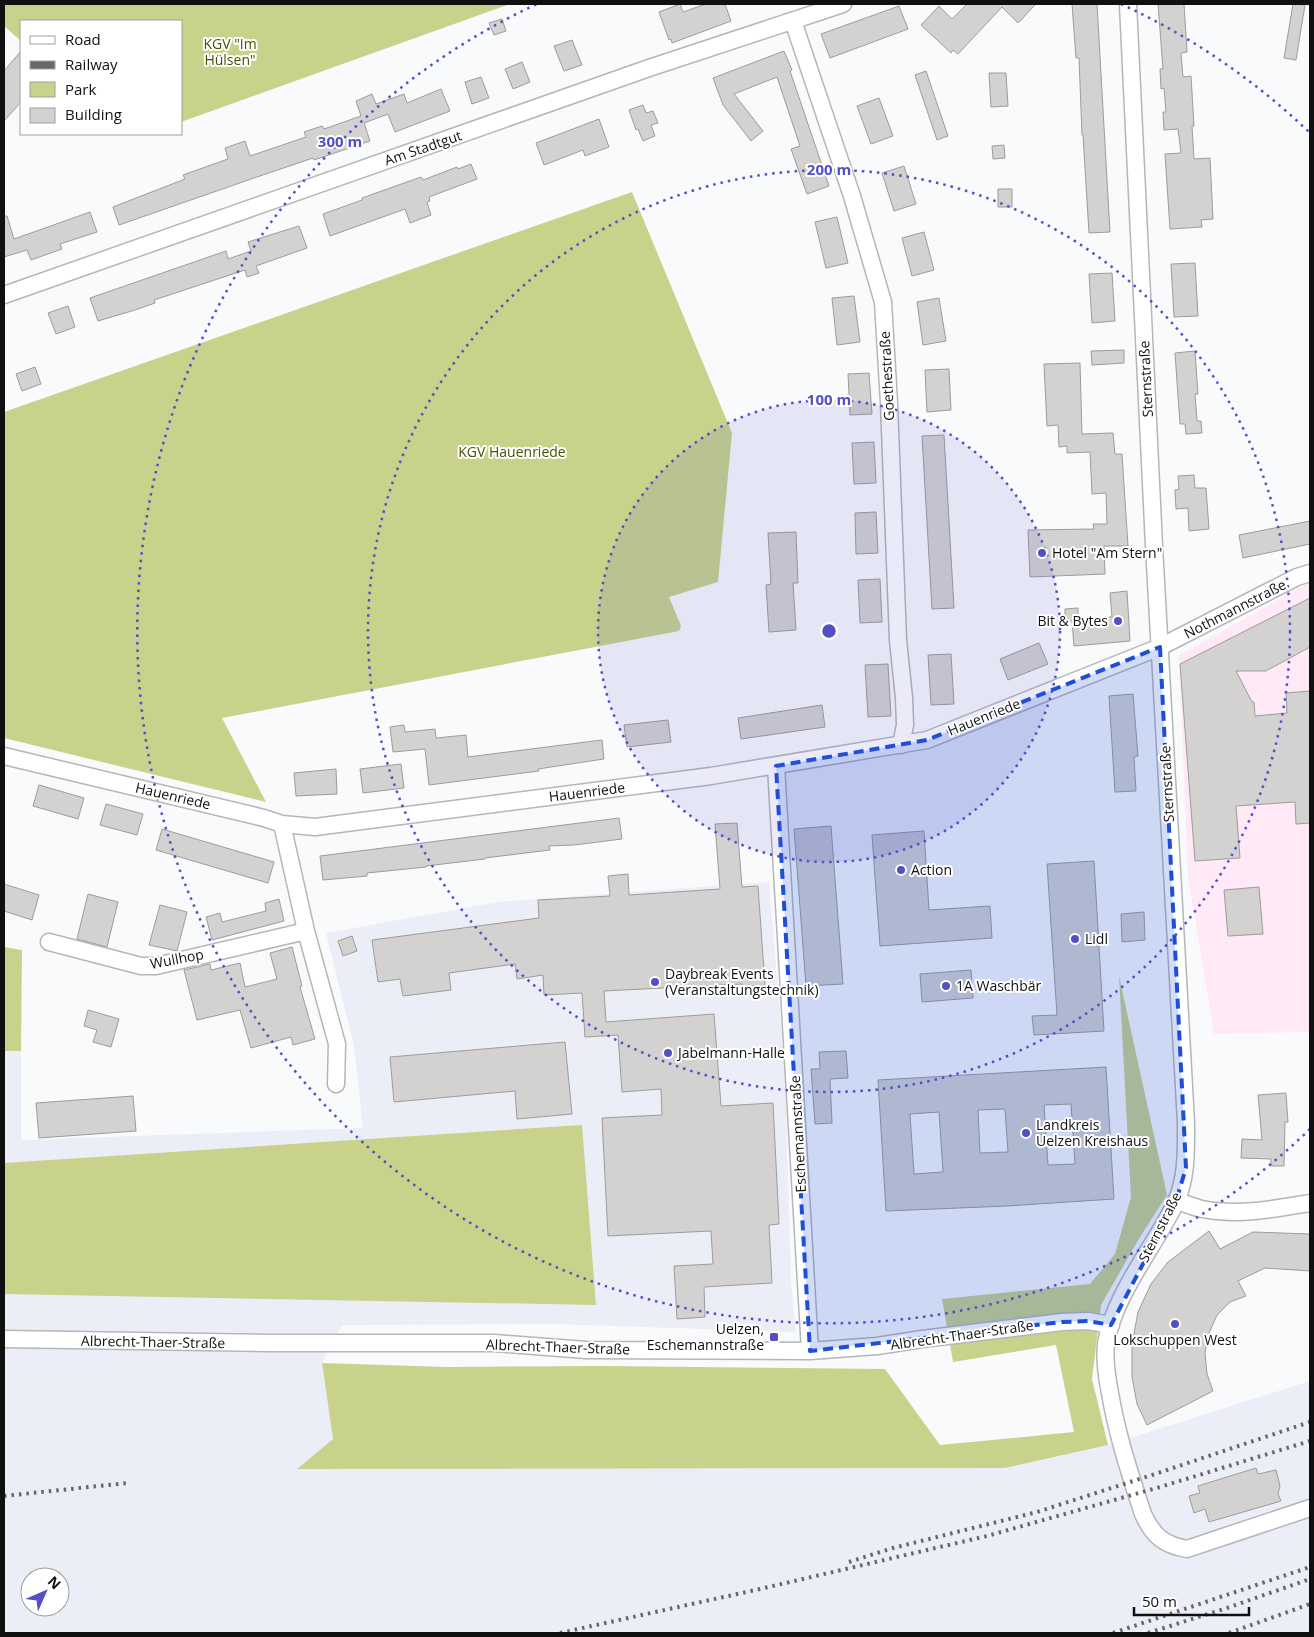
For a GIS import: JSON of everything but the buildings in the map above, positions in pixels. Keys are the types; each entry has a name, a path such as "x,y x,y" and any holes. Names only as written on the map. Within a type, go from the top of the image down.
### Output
{"street":[{"name":"Am Stadtgut","path":"6,292 649,68 843,4"},
{"name":"Sternstraße","path":"1128,4 1186,1123 1186,1168 1176,1201 1118,1305 1106,1344 1105,1359 1115,1422 1123,1453 1146,1522 1158,1536 1172,1546 1187,1549 1310,1508"},
{"name":"Goethestraße","path":"793,21 852,196 883,302 889,403 898,640 904,698 905,725 902,745"},
{"name":"Nothmannstraße","path":"1160,647 1297,577 1310,573"},
{"name":"Hauenriede","path":"4,756 264,818 282,824 315,827 776,766 927,740 1160,647"},
{"name":"Eschemannstraße","path":"776,766 810,1351"},
{"path":"282,824 306,931 337,1044 336,1084"},
{"name":"Wullhop","path":"49,942 141,966 156,966 306,931"},
{"path":"1176,1201 1201,1209 1228,1212 1252,1212 1310,1203"},
{"name":"Albrecht-Thaer-Straße","path":"4,1339 494,1344 586,1350 810,1351 877,1346 1062,1322 1088,1321 1111,1325"}],"highlighted area":[{"path":"1160,647 1186,1168 1176,1201 1111,1325 1088,1321 1062,1322 810,1351 776,766 927,740"}],"shaded area":[{"path":"1310,582 1310,1032 1214,1034 1188,878 1179,655"},
{"path":"769,882 785,1076 791,1282 796,1332 553,1324 342,1325 322,1363 333,1439 298,1469 1005,1468 1108,1445 1310,1381 1310,1633 4,1633 4,1051 21,1051 21,1140 363,1128 354,1046 326,933 498,902"}],"green space":[{"name":"KGV \"Im Hülsen\"","path":"4,4 510,4 182,122 182,20 20,20 20,40 4,26"},
{"name":"KGV Hauenriede","path":"632,192 732,433 718,582 669,597 681,626 679,631 222,718 266,802 4,738 4,412"},
{"path":"4,947 22,950 21,1051 4,1051"},
{"path":"1119,976 1167,1195 1140,1237 1101,1305 1092,1379 1108,1445 1005,1468 297,1469 333,1439 322,1363 446,1367 604,1366 885,1369 940,1445 1074,1432 1056,1345 953,1362 942,1299 1090,1284 1115,1254 1131,1197"},
{"path":"582,1125 596,1305 4,1294 4,1163"}],"railway":[{"path":"849,1562 893,1548 1037,1512 1310,1422"},
{"path":"560,1633 987,1536 1160,1487 1310,1441"},
{"path":"4,1496 127,1483"},
{"path":"1113,1633 1310,1567"},
{"path":"1148,1633 1310,1579"},
{"path":"1229,1633 1310,1604"}],"place":[{"name":"Hotel \"Am Stern\"","path":"1042,553"},
{"name":"Bit & Bytes","path":"1118,621"},
{"name":"Action","path":"901,870"},
{"name":"Lidl","path":"1075,939"},
{"name":"Daybreak Events (Veranstaltungstechnik)","path":"655,982"},
{"name":"1A Waschbär","path":"946,986"},
{"name":"Jabelmann-Halle","path":"668,1053"},
{"name":"Landkreis Uelzen Kreishaus","path":"1026,1133"},
{"name":"Lokschuppen West","path":"1175,1324"},
{"name":"Uelzen, Eschemannstraße","path":"774,1337"}]}
